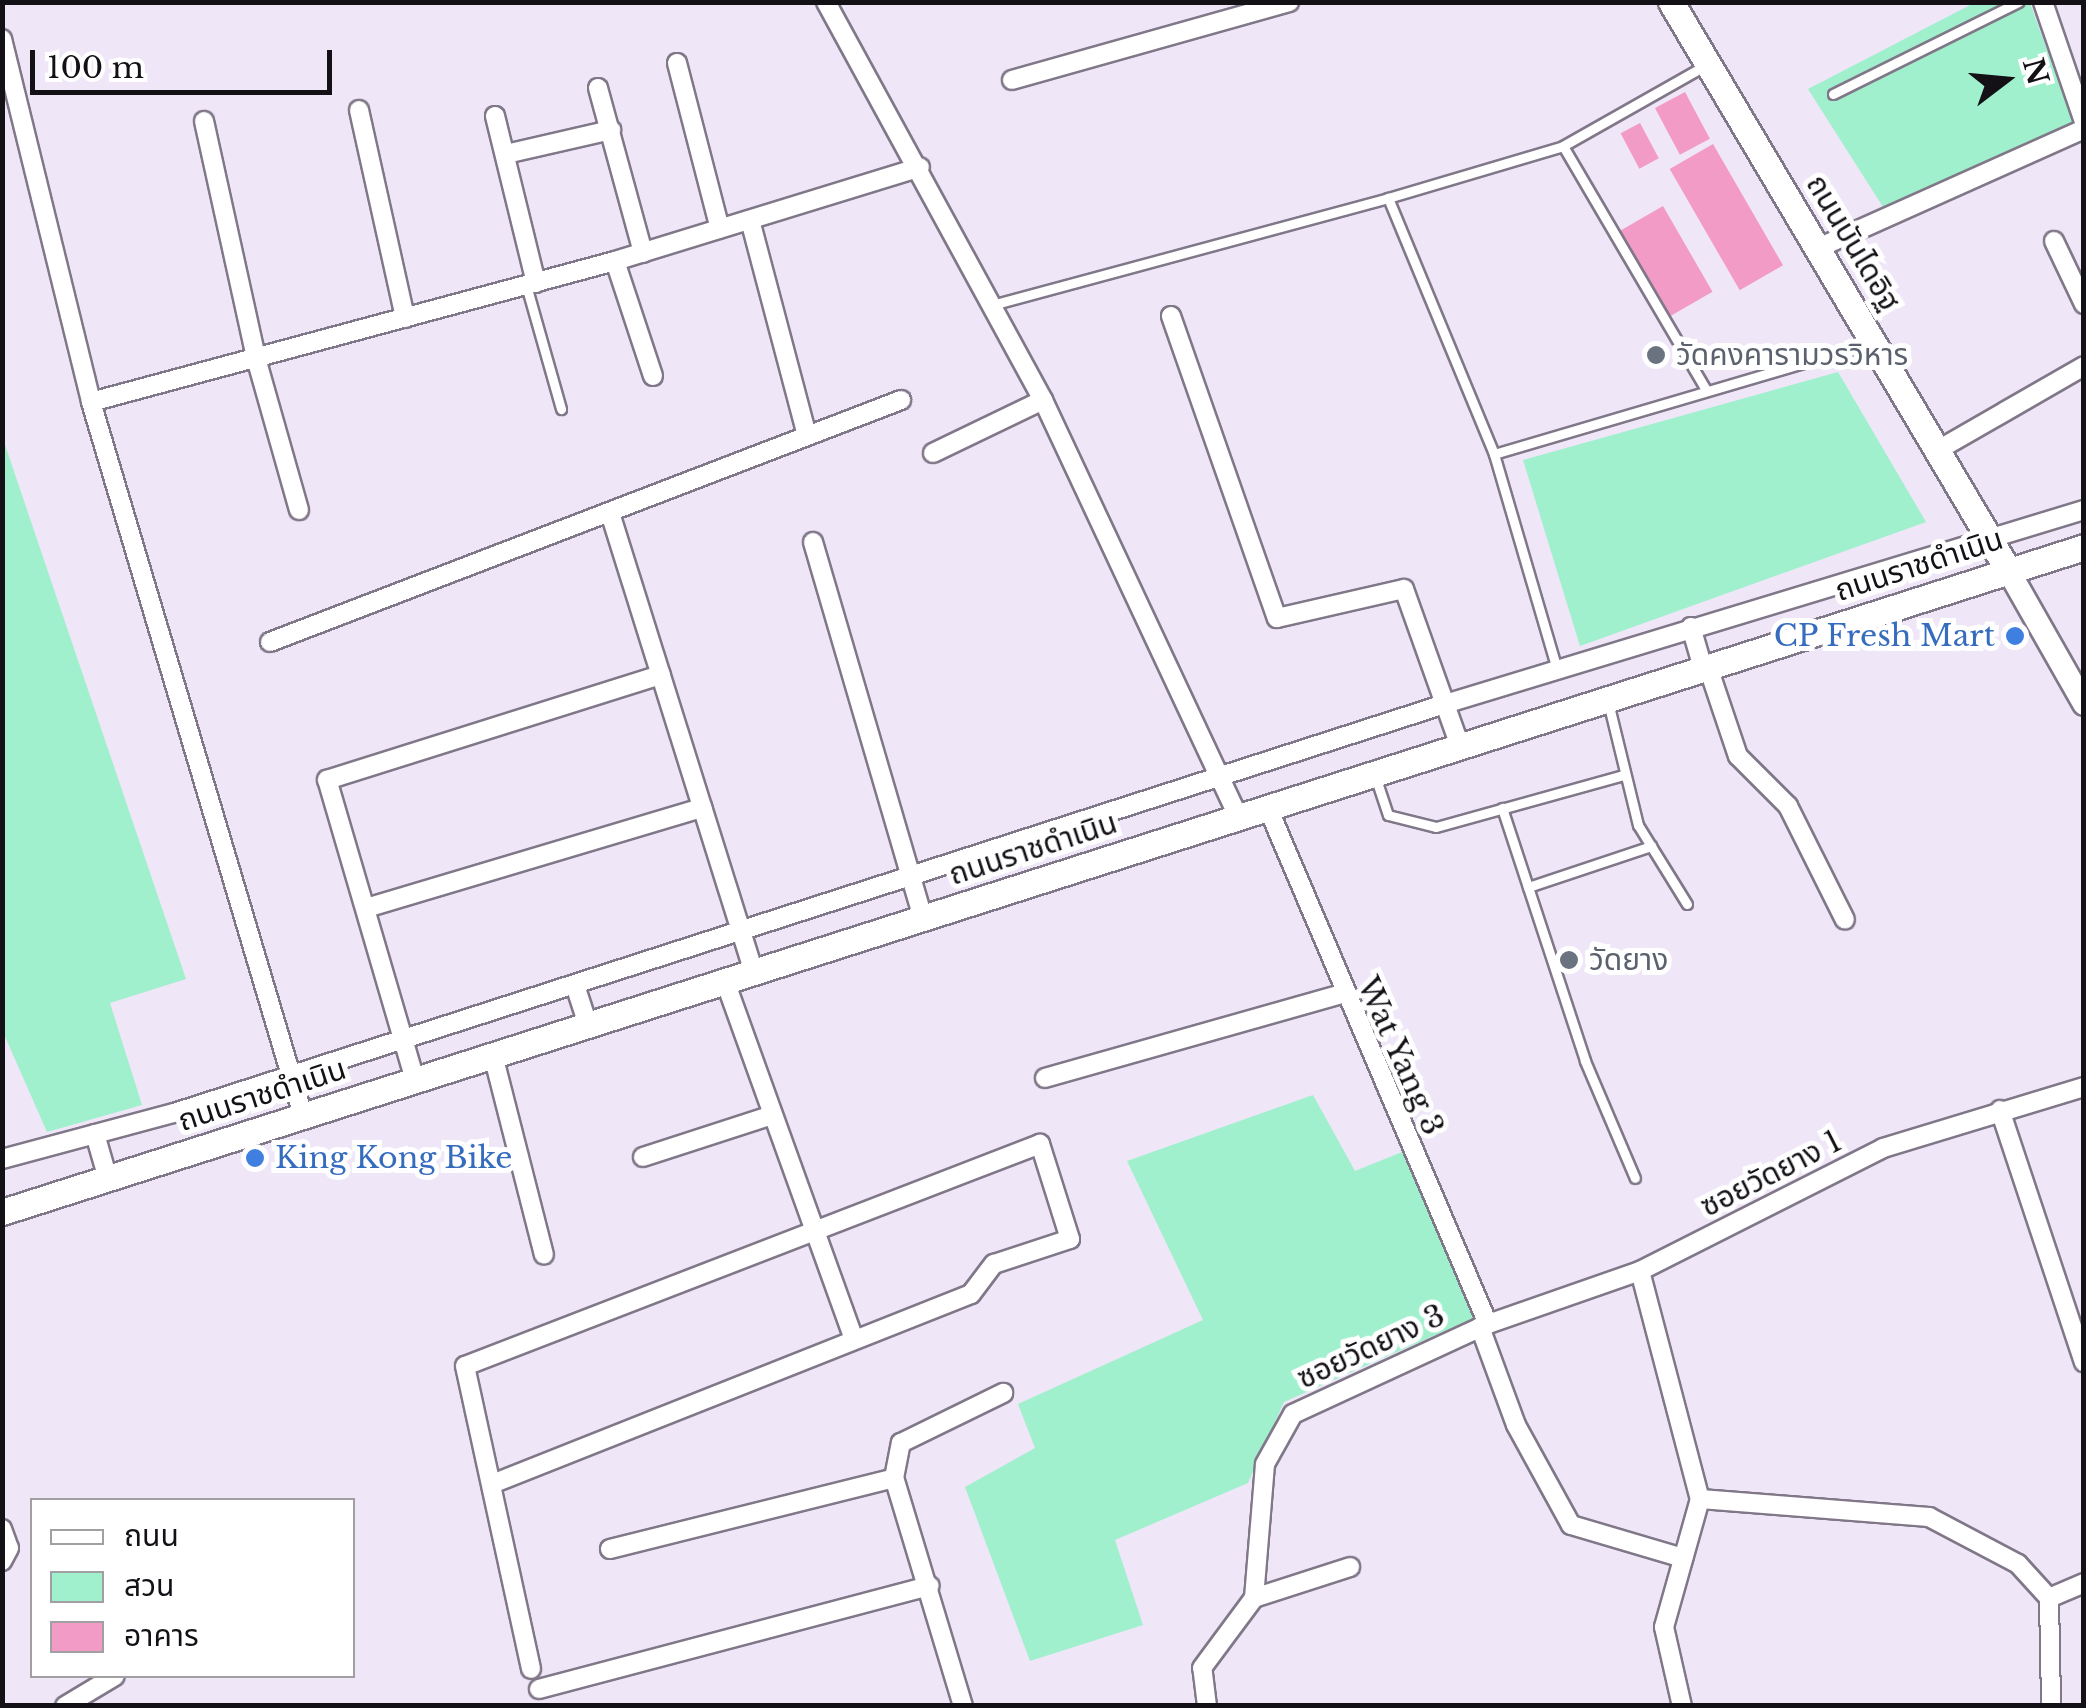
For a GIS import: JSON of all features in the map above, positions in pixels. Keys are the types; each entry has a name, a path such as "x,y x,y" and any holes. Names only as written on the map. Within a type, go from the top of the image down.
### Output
{"main road":[{"name":"ถนนบันไดอิฐ","path":"1672,2 2008,570"},
{"name":"ถนนราชดำเนิน","path":"2,1212 2084,547"}],"street":[{"path":"826,2 1044,400 1238,817"},
{"path":"1012,80 1290,2"},
{"path":"1818,248 2084,125 2043,2"},
{"path":"2,40 91,402 303,1116"},
{"path":"677,62 720,229"},
{"path":"598,88 643,253"},
{"path":"359,110 405,318"},
{"path":"495,116 531,284"},
{"path":"204,121 256,358 299,510"},
{"path":"506,154 610,130"},
{"path":"91,402 616,261 920,168"},
{"path":"750,220 807,436"},
{"path":"2054,241 2084,304"},
{"path":"616,261 652,376"},
{"path":"1172,316 1277,618 1404,589 1460,746"},
{"path":"1938,450 2084,366"},
{"path":"270,642 901,400"},
{"path":"933,452 1044,400"},
{"path":"2,1159 291,1075 742,935 1446,704 2084,510"},
{"path":"610,513 754,972"},
{"path":"813,542 923,918"},
{"path":"2008,570 2084,704"},
{"path":"1691,628 1738,756 1788,806 1845,920"},
{"path":"415,1080 326,780 661,675"},
{"path":"366,908 702,808"},
{"name":"Wat Yang 3","path":"1268,808 1342,994 1484,1326 1516,1425 1571,1525 1683,1558"},
{"path":"726,981 854,1339"},
{"path":"575,985 588,1025"},
{"path":"1045,1078 1342,994"},
{"path":"493,1056 544,1255"},
{"name":"ซอยวัดยาง 1","path":"1484,1326 1640,1271 1883,1148 2084,1087"},
{"path":"2000,1110 2084,1362"},
{"path":"644,1157 772,1115"},
{"path":"95,1134 108,1178"},
{"path":"492,1484 971,1294 994,1264 1070,1239 1040,1144 465,1366 531,1669"},
{"path":"1640,1271 1700,1499 1664,1626 1682,1706"},
{"name":"ซอยวัดยาง 3","path":"1254,1598 1266,1464 1293,1414 1484,1326"},
{"path":"963,1706 930,1586 894,1478 901,1443 1003,1393"},
{"path":"610,1550 894,1478"},
{"path":"1700,1499 1929,1517 2018,1564 2049,1598 2051,1706"},
{"path":"2,1529 9,1548 2,1561"},
{"path":"1207,1706 1202,1668 1254,1598 1350,1567"},
{"path":"2049,1598 2084,1582"},
{"path":"539,1689 930,1586"},
{"path":"66,1706 112,1678"}],"lane":[{"path":"1834,94 2018,2"},
{"path":"992,304 1388,198 1563,146 1708,63"},
{"path":"1563,146 1708,391"},
{"path":"1388,198 1494,454 1557,669"},
{"path":"531,284 562,409"},
{"path":"1494,454 1874,342"},
{"path":"1607,699 1623,775 1651,846 1688,904"},
{"path":"1374,774 1388,815 1436,827 1623,775"},
{"path":"1502,808 1585,1061 1635,1178"},
{"path":"1528,887 1651,846"}],"green space":[{"path":"1974,3 2030,3 2073,122 1883,207 1808,89"},
{"path":"1838,372 1926,522 1580,646 1523,460"},
{"path":"2,436 186,979 110,1003 142,1105 47,1132 3,1032"},
{"path":"1313,1095 1355,1171 1402,1152 1476,1317 1284,1402 1248,1483 1115,1540 1143,1625 1030,1661 965,1487 1035,1448 1018,1404 1203,1320 1127,1161"}],"building":[{"path":"1685,92 1710,139 1680,155 1655,108"},
{"path":"1640,123 1659,158 1639,169 1621,133"},
{"path":"1713,144 1783,265 1740,290 1670,169"},
{"path":"1663,206 1712,292 1669,317 1620,231"}],"place":[{"name":"วัดคงคารามวรวิหาร","path":"1656,355"},
{"name":"CP Fresh Mart","path":"2015,636"},
{"name":"วัดยาง","path":"1569,960"},
{"name":"King Kong Bike","path":"255,1158"}]}
